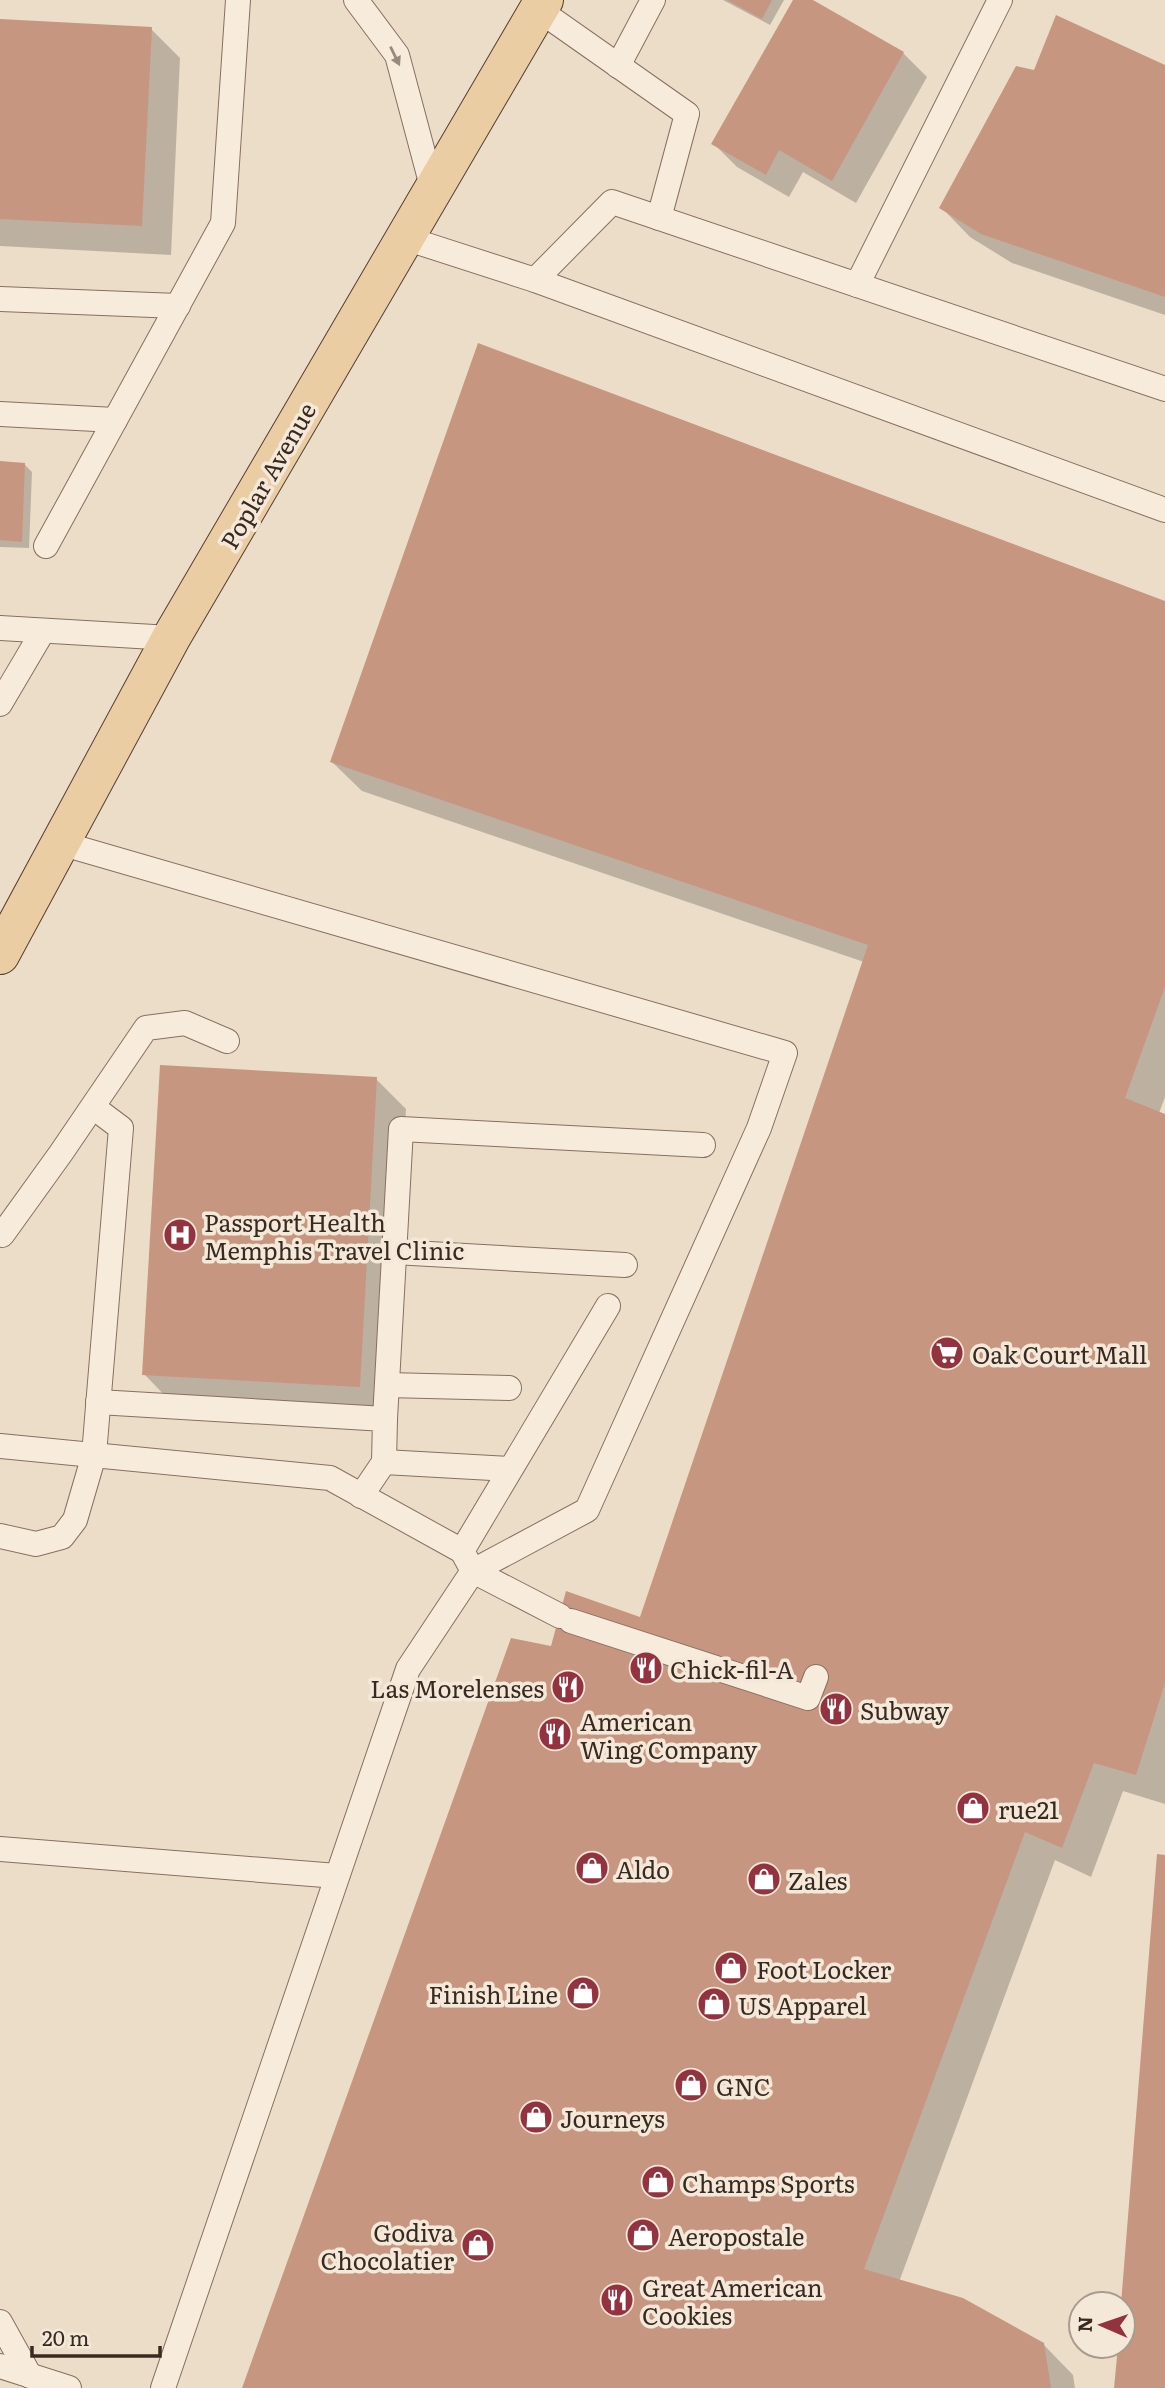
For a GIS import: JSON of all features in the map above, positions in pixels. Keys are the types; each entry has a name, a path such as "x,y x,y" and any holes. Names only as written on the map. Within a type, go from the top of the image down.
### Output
{"main road":[{"name":"Poplar Avenue","path":"0,955 171,638 541,5"}],"lane":[{"path":"46,546 223,223 238,0"},
{"path":"356,0 397,55 433,190"},
{"path":"618,66 653,0"},
{"path":"857,285 1000,0"},
{"path":"541,5 618,66 687,114 659,218"},
{"path":"536,280 612,202 1165,389"},
{"path":"405,238 536,280 1165,510"},
{"path":"0,299 178,306"},
{"path":"0,414 115,420"},
{"path":"0,628 171,638"},
{"path":"0,704 43,631"},
{"path":"60,844 785,1052 759,1128 587,1510 467,1561"},
{"path":"0,1234 2,1235 39,1184 146,1028 185,1023 227,1041"},
{"path":"0,1536 36,1544 62,1537 75,1520 94,1455 121,1128 93,1107"},
{"path":"361,1496 384,1462 401,1129 703,1145"},
{"path":"394,1252 625,1265"},
{"path":"163,2388 408,1669 467,1561 510,1469 608,1306"},
{"path":"387,1385 509,1388"},
{"path":"98,1402 385,1419"},
{"path":"0,1446 330,1478 565,1618 808,1698 816,1677"},
{"path":"384,1462 510,1469"},
{"path":"0,1849 337,1877"},
{"path":"0,2322 30,2376"},
{"path":"0,2366 69,2388"}],"building":[{"path":"727,0 772,0 762,19"},
{"path":"793,0 813,0 904,52 832,181 779,150 766,175 711,144"},
{"path":"1056,15 1165,65 1165,297 981,234 939,208 1016,66 1034,70"},
{"path":"0,19 152,27 142,226 0,219"},
{"name":"Oak Court Mall","path":"478,343 1165,601 1165,987 1125,1098 1165,1114 1165,1683 1136,1775 1094,1763 1062,1848 1025,1832 864,2269 963,2298 1044,2343 1051,2388 242,2388 511,1638 551,1646 566,1591 640,1617 868,945 330,762"},
{"path":"0,461 25,463 22,542 0,540"},
{"path":"160,1065 377,1077 360,1387 142,1375"},
{"path":"1157,1854 1165,1855 1165,2388 1114,2388 1117,2360 1137,2360 1137,2290 1122,2290"}],"place":[{"name":"Passport Health Memphis Travel Clinic","path":"180,1235"},
{"name":"Oak Court Mall","path":"947,1353"},
{"name":"Chick-fil-A","path":"646,1668"},
{"name":"Las Morelenses","path":"568,1687"},
{"name":"Subway","path":"836,1709"},
{"name":"American Wing Company","path":"555,1734"},
{"name":"rue21","path":"973,1808"},
{"name":"Aldo","path":"592,1868"},
{"name":"Zales","path":"764,1879"},
{"name":"Foot Locker","path":"731,1968"},
{"name":"Finish Line","path":"583,1993"},
{"name":"US Apparel","path":"714,2004"},
{"name":"GNC","path":"691,2085"},
{"name":"Journeys","path":"536,2117"},
{"name":"Champs Sports","path":"658,2182"},
{"name":"Aeropostale","path":"643,2235"},
{"name":"Godiva Chocolatier","path":"478,2245"},
{"name":"Great American Cookies","path":"617,2300"}]}
